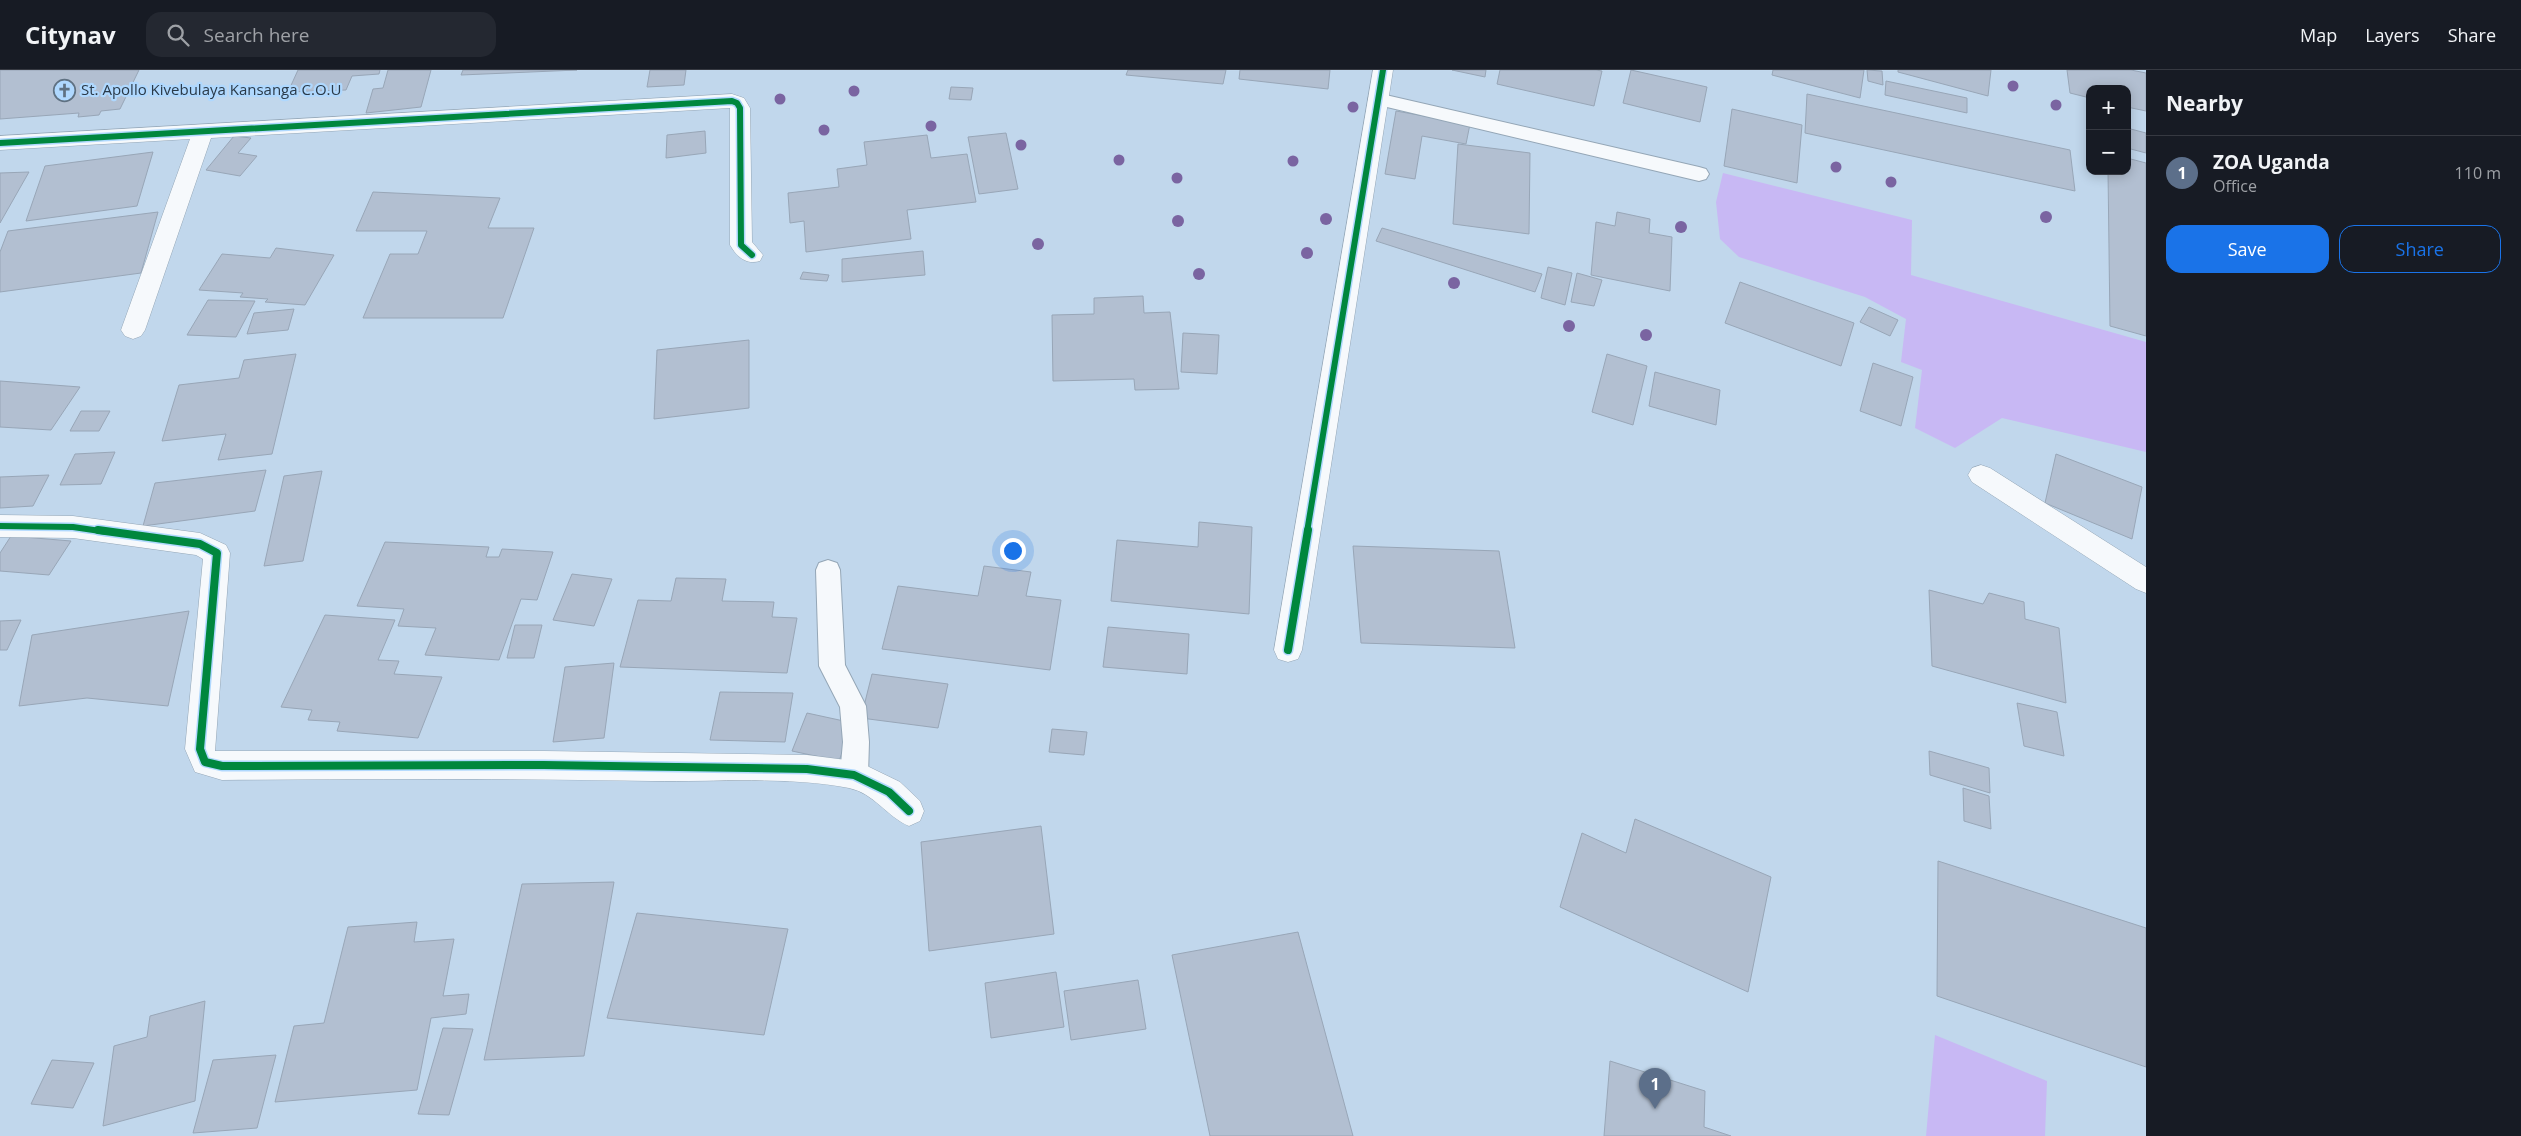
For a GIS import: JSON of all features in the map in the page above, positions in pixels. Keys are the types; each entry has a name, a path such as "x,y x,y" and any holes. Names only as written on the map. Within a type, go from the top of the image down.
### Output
{"street":[{"path":"1288,650 1383,70"},
{"path":"0,143 732,101 737,103 740,108 741,245 752,255"},
{"path":"133,330 203,131"},
{"path":"1980,474 2146,581"},
{"path":"0,526 73,527 200,544 217,553 200,749 205,762 222,766 544,765 807,769 854,775 889,792 909,811"}],"lane":[{"path":"1377,99 1699,174"},
{"path":"828,570 832,666 853,706 856,742 854,775"}],"shaded area":[{"path":"1723,173 1912,220 1911,275 2146,342 2146,452 2002,418 1955,448 1915,428 1922,370 1901,362 1906,319 1865,297 1739,257 1720,239 1716,202"},
{"path":"1935,1035 2047,1081 2045,1136 1926,1136"}],"building":[{"name":"St. Apollo Kivebulaya Kansanga C.O.U","path":"0,70 139,70 120,109 101,111 99,115 78,117 79,113 0,119"},
{"path":"298,70 380,70 379,74 352,76 346,90 288,92"},
{"path":"388,70 431,70 421,107 366,113 373,89 383,88"},
{"path":"463,70 577,70 461,75"},
{"path":"650,70 686,70 684,85 647,87"},
{"path":"1128,70 1226,70 1223,84 1126,75"},
{"path":"1240,70 1330,70 1328,89 1239,79"},
{"path":"1452,70 1486,70 1485,77"},
{"path":"1500,70 1602,71 1594,106 1497,84"},
{"path":"1631,70 1707,87 1700,122 1623,103"},
{"path":"1773,70 1864,70 1860,98 1772,75"},
{"path":"1867,70 1882,71 1883,85 1868,81"},
{"path":"1898,70 1991,70 1988,96 1898,72"},
{"path":"2067,70 2131,70 2146,73 2146,111 2131,108 2131,85 2086,85 2086,97 2070,93"},
{"path":"1886,81 1967,98 1967,113 1885,95"},
{"path":"951,87 973,88 971,100 949,99"},
{"path":"1807,94 2070,150 2075,191 1805,133"},
{"path":"1732,109 1802,125 1797,183 1724,166"},
{"path":"1396,111 1470,124 1466,144 1422,136 1415,179 1385,174"},
{"path":"2131,129 2146,133 2146,153 2131,149"},
{"path":"705,131 706,153 666,158 667,135"},
{"path":"1006,133 1018,189 979,194 968,137"},
{"path":"927,135 931,158 967,154 976,202 907,210 911,239 806,252 804,221 790,223 788,193 839,187 837,169 867,165 864,142"},
{"path":"234,136 251,138 238,153 257,156 240,176 206,170"},
{"path":"1458,144 1530,153 1529,234 1453,224"},
{"path":"153,152 137,206 26,221 45,166"},
{"path":"2131,159 2146,163 2146,336 2110,326 2108,175 2131,175"},
{"path":"29,172 0,223 0,173"},
{"path":"373,192 500,198 488,228 534,228 503,318 363,318 390,254 418,254 427,231 356,231"},
{"path":"158,212 141,273 0,292 0,252 8,231"},
{"path":"1617,212 1650,219 1649,233 1672,237 1670,291 1591,275 1596,222 1615,226"},
{"path":"1382,228 1542,274 1535,292 1376,241"},
{"path":"276,248 334,255 305,305 265,302 268,299 240,297 243,293 199,290 222,254 270,258"},
{"path":"923,251 925,275 842,282 842,259"},
{"path":"1548,267 1572,273 1565,305 1541,298"},
{"path":"803,272 829,275 827,281 800,279"},
{"path":"1577,273 1602,280 1594,306 1571,302"},
{"path":"1740,282 1854,323 1841,366 1725,323"},
{"path":"1143,296 1144,313 1170,312 1179,389 1135,390 1134,379 1053,381 1052,315 1094,314 1094,298"},
{"path":"208,300 255,301 236,337 187,335"},
{"path":"1869,307 1898,320 1890,336 1860,322"},
{"path":"294,309 288,330 247,334 254,313"},
{"path":"1183,333 1219,335 1217,374 1181,372"},
{"path":"749,340 749,408 654,419 657,350"},
{"path":"296,354 272,454 218,460 226,434 162,441 179,385 239,378 244,360"},
{"path":"1607,354 1647,366 1633,425 1592,412"},
{"path":"1873,363 1913,377 1901,426 1860,411"},
{"path":"1655,372 1720,390 1716,425 1649,406"},
{"path":"0,381 80,387 51,430 0,427"},
{"path":"81,411 110,411 99,431 70,431"},
{"path":"115,452 101,484 60,485 75,454"},
{"path":"2056,454 2142,487 2132,539 2045,503"},
{"path":"266,470 255,511 143,526 155,483"},
{"path":"322,471 303,561 264,566 284,476"},
{"path":"49,475 33,506 0,508 0,477"},
{"path":"1199,522 1252,527 1249,614 1111,601 1117,540 1198,547"},
{"path":"11,536 71,541 49,575 0,571 0,553"},
{"path":"385,542 489,547 486,557 499,557 502,549 553,552 537,600 521,599 499,660 425,655 436,628 398,626 404,609 357,606"},
{"path":"1353,546 1499,551 1515,648 1361,643"},
{"path":"984,566 1031,572 1026,596 1061,600 1050,670 882,649 898,586 978,596"},
{"path":"572,574 612,579 594,626 553,620"},
{"path":"676,578 726,579 722,601 774,602 772,617 797,618 787,673 620,667 638,600 671,601"},
{"path":"1929,590 1983,604 1989,593 2024,602 2025,619 2059,628 2066,703 1932,666"},
{"path":"189,611 168,706 87,698 19,706 32,635"},
{"path":"325,615 395,620 378,660 399,661 394,674 442,677 418,738 337,731 340,722 308,720 312,710 281,707"},
{"path":"21,620 7,650 0,650 0,621"},
{"path":"515,625 542,625 534,658 507,658"},
{"path":"1108,627 1189,634 1187,674 1103,667"},
{"path":"614,663 604,738 553,742 565,667"},
{"path":"872,674 948,684 938,728 861,718"},
{"path":"720,692 793,693 785,742 710,740"},
{"path":"2017,703 2057,712 2064,756 2024,746"},
{"path":"807,713 853,723 839,761 792,751"},
{"path":"1052,729 1087,732 1084,755 1049,752"},
{"path":"1929,751 1989,768 1990,793 1930,775"},
{"path":"1963,788 1989,796 1991,829 1964,821"},
{"path":"1635,819 1771,877 1748,992 1560,907 1582,833 1626,853"},
{"path":"1041,826 1054,934 929,951 921,842"},
{"path":"1938,861 2146,928 2146,1067 1937,996"},
{"path":"614,882 584,1056 484,1060 522,884"},
{"path":"637,913 788,929 764,1035 607,1018"},
{"path":"417,922 414,942 454,939 443,996 469,994 466,1014 431,1018 417,1090 275,1102 294,1026 324,1023 348,927"},
{"path":"1298,932 1353,1136 1210,1136 1172,955"},
{"path":"1056,972 1064,1027 991,1038 985,983"},
{"path":"1138,980 1146,1029 1071,1040 1064,991"},
{"path":"205,1001 195,1101 103,1126 114,1046 147,1037 150,1016"},
{"path":"443,1028 473,1029 449,1115 418,1114"},
{"path":"276,1055 257,1128 193,1133 213,1060"},
{"path":"52,1060 94,1063 73,1108 31,1104"},
{"path":"1610,1061 1705,1091 1704,1127 1731,1136 1604,1136"}],"cycle path":[{"path":"1288,650 1383,70"},
{"path":"0,143 732,101 737,103 740,108 741,245 752,255"},
{"path":"0,526 73,527 200,544 217,553 200,749 205,762 222,766 544,765 807,769 854,775 889,792 909,811"}],"place":[{"name":"St. Apollo Kivebulaya Kansanga C.O.U","path":"65,90"},
{"name":"ZOA Uganda","path":"1655,1109"}]}
